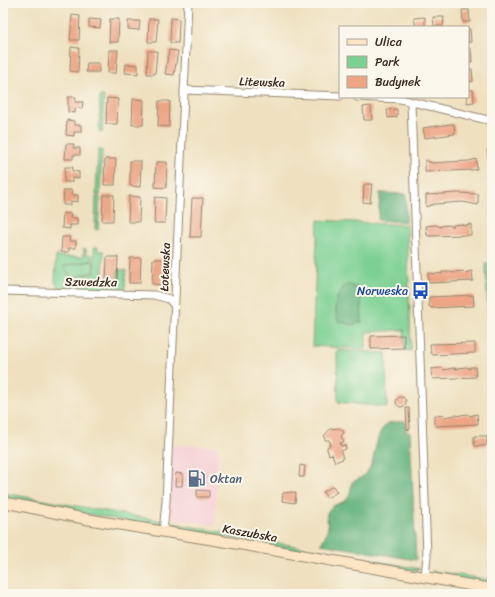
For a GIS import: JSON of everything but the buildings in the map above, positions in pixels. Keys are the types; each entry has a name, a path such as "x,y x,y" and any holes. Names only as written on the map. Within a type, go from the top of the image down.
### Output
{"main road":[{"name":"Kaszubska","path":"3,502 163,532 492,589"}],"street":[{"name":"Łotewska","path":"163,532 166,502 188,3"},
{"name":"Litewska","path":"184,90 339,96"},
{"path":"378,98 400,99 411,103 492,121"},
{"path":"411,103 427,556 425,578"},
{"name":"Szwedzka","path":"3,291 154,295 168,299 174,305"}],"shaded area":[{"path":"172,445 218,446 215,526 169,517"}],"green space":[{"path":"100,96 104,96 102,133 99,132"},
{"path":"98,150 102,150 100,195 96,195"},
{"path":"380,193 406,194 406,222 378,220"},
{"path":"96,197 100,197 98,230 95,229"},
{"path":"318,220 407,225 411,351 405,350 404,330 366,332 366,349 312,346"},
{"path":"94,247 98,247 98,251 104,251 103,278 106,279 106,283 117,283 118,270 126,270 125,290 59,288 55,283 56,256 83,257 84,248 86,249 86,254 92,255 93,260 63,266 71,278 95,273"},
{"path":"93,261 94,272 71,277 64,266"},
{"path":"486,263 492,263 492,432"},
{"path":"345,285 351,285 361,290 362,322 352,325 338,321 335,305 339,294"},
{"path":"337,350 386,353 387,407 338,402"},
{"path":"405,421 406,432 410,432 416,560 321,544 328,528 328,511 332,507 346,500 351,491 352,482 365,474 369,469 379,436 383,428 388,423"},
{"path":"3,493 162,521 159,525 154,526 3,499"},
{"path":"167,522 257,539 256,542 170,528"},
{"path":"260,540 306,548 308,552 260,544"},
{"path":"313,549 420,569 399,570 384,568 313,553"},
{"path":"431,571 492,580 492,586 437,575"}],"place":[{"name":"Norweska","path":"421,291"},
{"name":"Oktan","path":"197,479"}]}
